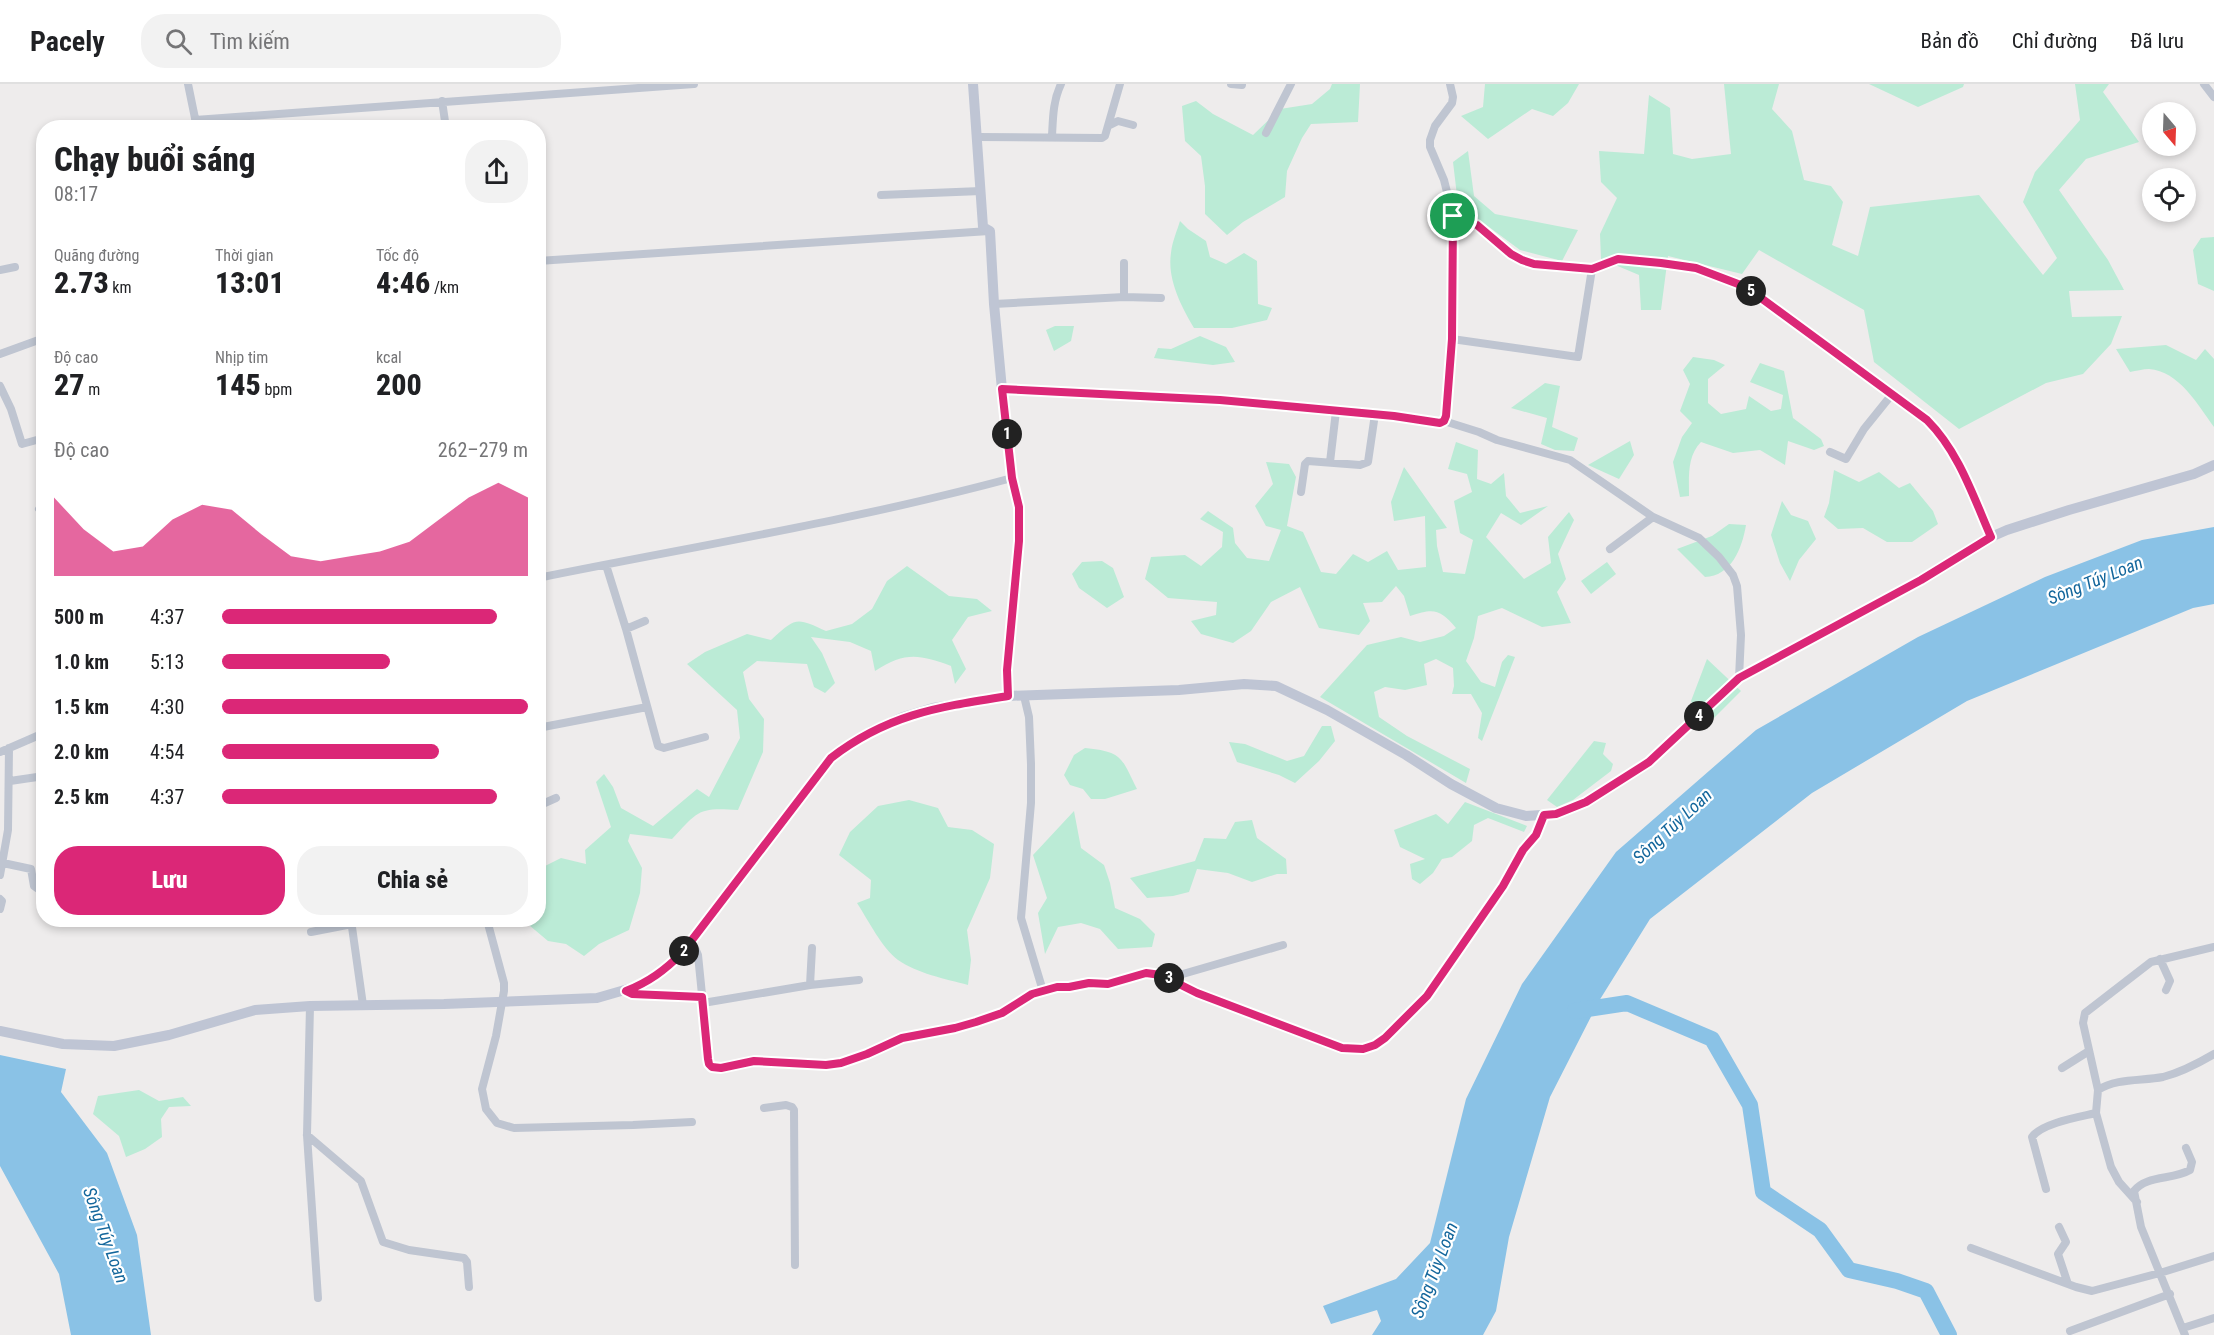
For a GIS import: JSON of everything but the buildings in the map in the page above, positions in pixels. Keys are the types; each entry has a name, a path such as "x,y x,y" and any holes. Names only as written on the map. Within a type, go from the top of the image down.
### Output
{"street":[{"path":"188,84 195,120"},
{"path":"239,120 442,101 694,84"},
{"path":"973,84 983,227 990,231"},
{"path":"1052,136 1053,108 1061,84"},
{"path":"978,137 1102,138 1105,136 1120,84"},
{"path":"1232,84 1242,85"},
{"path":"1266,133 1291,84"},
{"path":"1444,421 1452,339 1453,216 1444,180 1430,147 1430,140 1435,126 1452,103 1450,84"},
{"path":"2204,84 2214,97"},
{"path":"442,101 445,120"},
{"path":"1108,126 1118,121 1133,125"},
{"path":"881,195 981,191"},
{"path":"1453,216 1477,225 1511,254 1534,264 1592,269 1618,259 1661,263 1696,268 1746,287 1893,393 1943,436 1960,465 1991,537"},
{"path":"546,260 990,231"},
{"path":"990,231 1002,389 1012,478 1019,507 1019,541 1007,670 1008,696"},
{"path":"1124,263 1124,297"},
{"path":"0,270 15,267"},
{"path":"1452,339 1578,357 1592,269"},
{"path":"994,304 1124,297 1161,298"},
{"path":"0,354 36,341"},
{"path":"0,386 11,409 22,444 36,440"},
{"path":"1002,389 1220,400 1375,414 1435,423 1444,421 1497,440 1570,460 1653,517 1699,538 1719,556 1733,574 1737,586 1741,635 1739,678"},
{"path":"1830,452 1846,459 1869,421 1893,393"},
{"path":"1330,462 1336,411"},
{"path":"1301,492 1306,462 1311,460 1360,465 1368,462 1375,414"},
{"path":"0,1031 63,1044 114,1046 169,1035 255,1010 310,1006 585,999 626,991 660,974 682,953 831,758 849,744 903,717 933,708 1008,696 1179,690 1244,684 1276,686 1326,710 1496,808 1526,816 1556,814 1586,802 1649,762 1739,678 1921,580 1991,537 2069,510 2194,474 2214,465"},
{"path":"546,577 886,508 1012,478"},
{"path":"1610,549 1653,517"},
{"path":"606,565 657,743 660,748 705,737"},
{"path":"626,629 645,621"},
{"path":"1024,696 1029,717 1031,803 1021,918 1043,991"},
{"path":"546,726 647,707"},
{"path":"0,752 36,736"},
{"path":"0,873 8,830 9,748"},
{"path":"10,780 36,777"},
{"path":"546,802 556,798"},
{"path":"690,943 698,955 708,1059 712,1067 721,1068 754,1061 826,1065 855,1059 902,1038 955,1028 1002,1013 1026,997 1043,991 1089,983 1108,984 1146,973 1169,978 1197,993 1342,1048 1363,1049 1385,1038 1415,1010 1438,981 1503,886 1523,850 1536,835 1544,815"},
{"path":"3,863 31,869 36,887"},
{"path":"0,899 2,901 0,909"},
{"path":"311,932 331,927"},
{"path":"352,927 363,1005"},
{"path":"489,927 504,982 504,991 496,1036 482,1089 486,1109 497,1123 514,1128 692,1122"},
{"path":"1169,978 1283,945"},
{"path":"2138,1202 2115,1175 2096,1113 2098,1090 2083,1023 2085,1013 2143,967 2160,959 2214,947"},
{"path":"810,985 812,948"},
{"path":"2160,959 2170,981 2166,990"},
{"path":"626,991 632,994 703,1000 859,980"},
{"path":"310,1006 307,1135 318,1298"},
{"path":"2062,1068 2089,1051"},
{"path":"2098,1090 2108,1085 2161,1077 2186,1070 2214,1054"},
{"path":"764,1108 786,1106 794,1110 795,1265"},
{"path":"2046,1188 2032,1137 2035,1133 2056,1124 2096,1113"},
{"path":"307,1135 361,1181 383,1242 409,1250 464,1258 467,1262 469,1287"},
{"path":"2186,1148 2192,1162 2190,1170 2174,1177 2141,1184 2134,1191 2138,1202 2141,1227 2184,1332 2214,1318"},
{"path":"2059,1227 2066,1242 2058,1254 2068,1284"},
{"path":"1971,1248 2092,1291 2214,1256"},
{"path":"2070,1331 2170,1294"}],"green space":[{"path":"1332,84 1360,84 1358,122 1311,124 1287,171 1285,197 1243,222 1227,235 1205,214 1205,186 1201,156 1185,141 1182,106 1196,101 1213,114 1253,135 1280,109 1312,104 1330,89"},
{"path":"1485,84 1579,84 1568,103 1553,116 1532,109 1488,139 1461,116 1483,107"},
{"path":"1724,84 1779,84 1772,109 1792,131 1804,180 1831,186 1843,202 1832,245 1858,256 1870,207 1979,195 2043,275 2057,258 2023,202 2035,172 2080,120 2075,84 2109,84 2103,92 2139,142 2086,159 2059,190 2108,260 2124,290 2069,291 2072,317 2122,316 2111,344 2083,374 2046,383 1959,429 1874,362 1864,310 1759,250 1742,274 1668,256 1661,310 1641,310 1639,275 1601,259 1600,234 1617,198 1601,182 1599,151 1644,154 1649,95 1670,108 1673,154 1692,159 1731,154"},
{"path":"1869,84 1964,84 1963,87 1918,107"},
{"path":"1468,151 1474,196 1495,214 1578,230 1562,261 1520,250 1458,204 1453,162"},
{"path":"1180,221 1206,241 1210,257 1226,264 1244,253 1257,261 1258,304 1272,308 1267,320 1232,328 1194,328 1180,301 1171,273 1173,241"},
{"path":"2214,237 2214,291 2198,284 2193,250 2201,238"},
{"path":"1055,326 1074,326 1071,341 1054,351 1046,330"},
{"path":"1200,336 1226,347 1235,362 1213,365 1154,358 1158,348 1171,349"},
{"path":"2166,345 2196,360 2205,349 2214,359 2214,427 2179,382 2160,371 2149,369 2130,372 2116,349"},
{"path":"1693,357 1714,360 1725,365 1708,379 1708,403 1721,414 1746,409 1749,396 1771,411 1781,409 1783,395 1750,382 1760,363 1784,371 1793,418 1821,439 1824,446 1814,450 1788,441 1785,465 1760,450 1733,453 1701,442 1691,460 1689,496 1680,497 1673,462 1682,437 1692,423 1680,411 1690,384 1683,370"},
{"path":"1545,383 1560,386 1552,427 1578,438 1574,451 1555,450 1541,444 1547,418 1511,408"},
{"path":"1630,441 1634,455 1619,479 1588,465"},
{"path":"1456,442 1478,450 1477,479 1491,484 1504,473 1506,496 1520,513 1548,506 1521,525 1501,513 1486,537 1524,579 1551,563 1548,537 1569,512 1574,520 1558,554 1566,579 1557,592 1571,623 1542,627 1502,608 1478,616 1474,638 1466,661 1481,682 1495,687 1502,662 1508,655 1515,657 1482,741 1478,738 1482,713 1471,694 1452,694 1453,668 1436,659 1424,664 1427,685 1405,690 1385,687 1374,692 1379,717 1407,736 1470,769 1466,783 1320,697 1367,645 1401,637 1420,642 1444,636 1456,628 1441,614 1431,611 1410,616 1404,596 1396,586 1382,602 1363,603 1370,621 1359,635 1319,628 1300,587 1271,602 1251,631 1233,643 1201,634 1191,621 1216,615 1217,602 1168,598 1145,579 1151,557 1185,555 1201,566 1222,547 1223,532 1200,519 1208,511 1233,528 1235,543 1247,558 1269,561 1281,530 1266,526 1255,506 1273,484 1266,462 1289,464 1296,477 1287,526 1303,532 1321,572 1336,574 1353,554 1368,562 1387,551 1398,570 1426,567 1425,516 1394,521 1391,502 1404,467 1447,528 1436,530 1443,572 1465,574 1473,540 1460,533 1454,501 1472,492 1467,474 1448,469"},
{"path":"1834,470 1859,482 1879,472 1899,488 1910,483 1933,511 1938,524 1912,542 1887,542 1863,528 1838,529 1824,517 1829,503"},
{"path":"1782,501 1791,515 1808,521 1816,539 1799,560 1790,581 1780,563 1771,535"},
{"path":"1729,524 1746,525 1738,552 1734,560 1722,572 1705,577 1677,549 1712,536"},
{"path":"1102,561 1113,568 1124,597 1107,608 1079,588 1072,574 1082,562"},
{"path":"1607,562 1616,574 1591,594 1581,581"},
{"path":"907,566 949,596 977,599 992,611 968,617 952,640 966,669 955,684 951,666 939,662 920,657 904,658 875,671 871,651 850,642 811,637 822,653 835,683 825,693 814,687 807,664 757,661 743,672 749,699 764,719 763,752 738,810 706,810 688,822 672,839 630,834 628,841 642,868 640,893 629,930 599,944 584,956 566,944 548,941 531,927 546,927 546,866 561,858 586,864 585,850 611,827 596,782 604,774 613,787 621,808 653,826 697,789 709,797 740,738 737,710 687,664 705,652 747,634 771,640 791,623 808,623 826,631 852,624 872,609 887,581"},
{"path":"1707,659 1741,691 1703,729 1691,701"},
{"path":"1322,726 1331,726 1335,741 1319,761 1295,783 1279,775 1237,762 1229,742 1245,744 1287,761 1304,756"},
{"path":"1594,741 1606,743 1603,754 1613,764 1611,771 1573,800 1557,807 1547,800"},
{"path":"1085,748 1114,754 1124,763 1137,789 1105,799 1091,799 1083,789 1070,785 1064,775 1074,755"},
{"path":"909,800 938,808 948,827 972,830 994,844 990,878 967,930 971,960 968,985 913,969 892,955 857,903 870,898 871,880 839,855 850,832 878,806"},
{"path":"1465,802 1527,826 1524,832 1488,818 1474,825 1472,841 1452,857 1442,859 1433,873 1420,884 1412,879 1410,864 1425,859 1400,847 1394,830 1436,814 1448,824"},
{"path":"1074,811 1081,848 1104,865 1115,908 1140,919 1155,934 1152,947 1118,949 1100,929 1081,923 1058,927 1045,954 1038,913 1047,898 1033,855"},
{"path":"1252,820 1257,838 1286,859 1287,874 1277,874 1252,882 1228,873 1197,869 1189,892 1147,898 1130,878 1195,861 1204,838 1226,839 1235,822"},
{"path":"139,1090 159,1101 183,1097 191,1106 169,1107 161,1119 162,1137 145,1149 126,1157 119,1136 93,1114 98,1096"}],"water":[{"name":"Sông Túy Loan","path":"2214,527 2214,604 2193,608 1967,701 1812,793 1650,919 1599,1001 1550,1097 1509,1237 1496,1311 1483,1335 1372,1335 1381,1321 1377,1310 1331,1324 1323,1306 1396,1279 1430,1243 1466,1099 1522,984 1616,852 1756,730 1918,637 2045,577 2142,540"},
{"name":"Sông Túy Loan","path":"0,1055 66,1069 61,1092 107,1153 137,1235 151,1335 71,1335 59,1274 0,1166"}],"waterway":[{"path":"1575,1011 1627,1003 1712,1039 1750,1105 1763,1192 1820,1230 1849,1270 1897,1281 1926,1291 1949,1335"}],"route":[{"path":"1453,216 1477,225 1511,254 1534,264 1592,269 1618,259 1661,263 1696,268 1746,287 1904,401 1943,436 1960,465 1991,537 1921,580 1739,678 1649,762 1586,802 1556,814 1544,815 1536,835 1523,850 1503,886 1427,996 1385,1038 1363,1049 1342,1048 1197,993 1167,977 1146,973 1108,984 1089,983 1057,987 1032,994 1019,1000 1002,1013 955,1028 902,1038 841,1063 826,1065 754,1061 717,1068 709,1064 702,997 632,994 626,991 660,974 682,953 831,758 849,744 903,717 933,708 1008,696 1007,670 1019,541 1019,507 1012,478 1002,389 1220,400 1394,416 1440,423 1446,416 1452,339 1453,216"}]}
